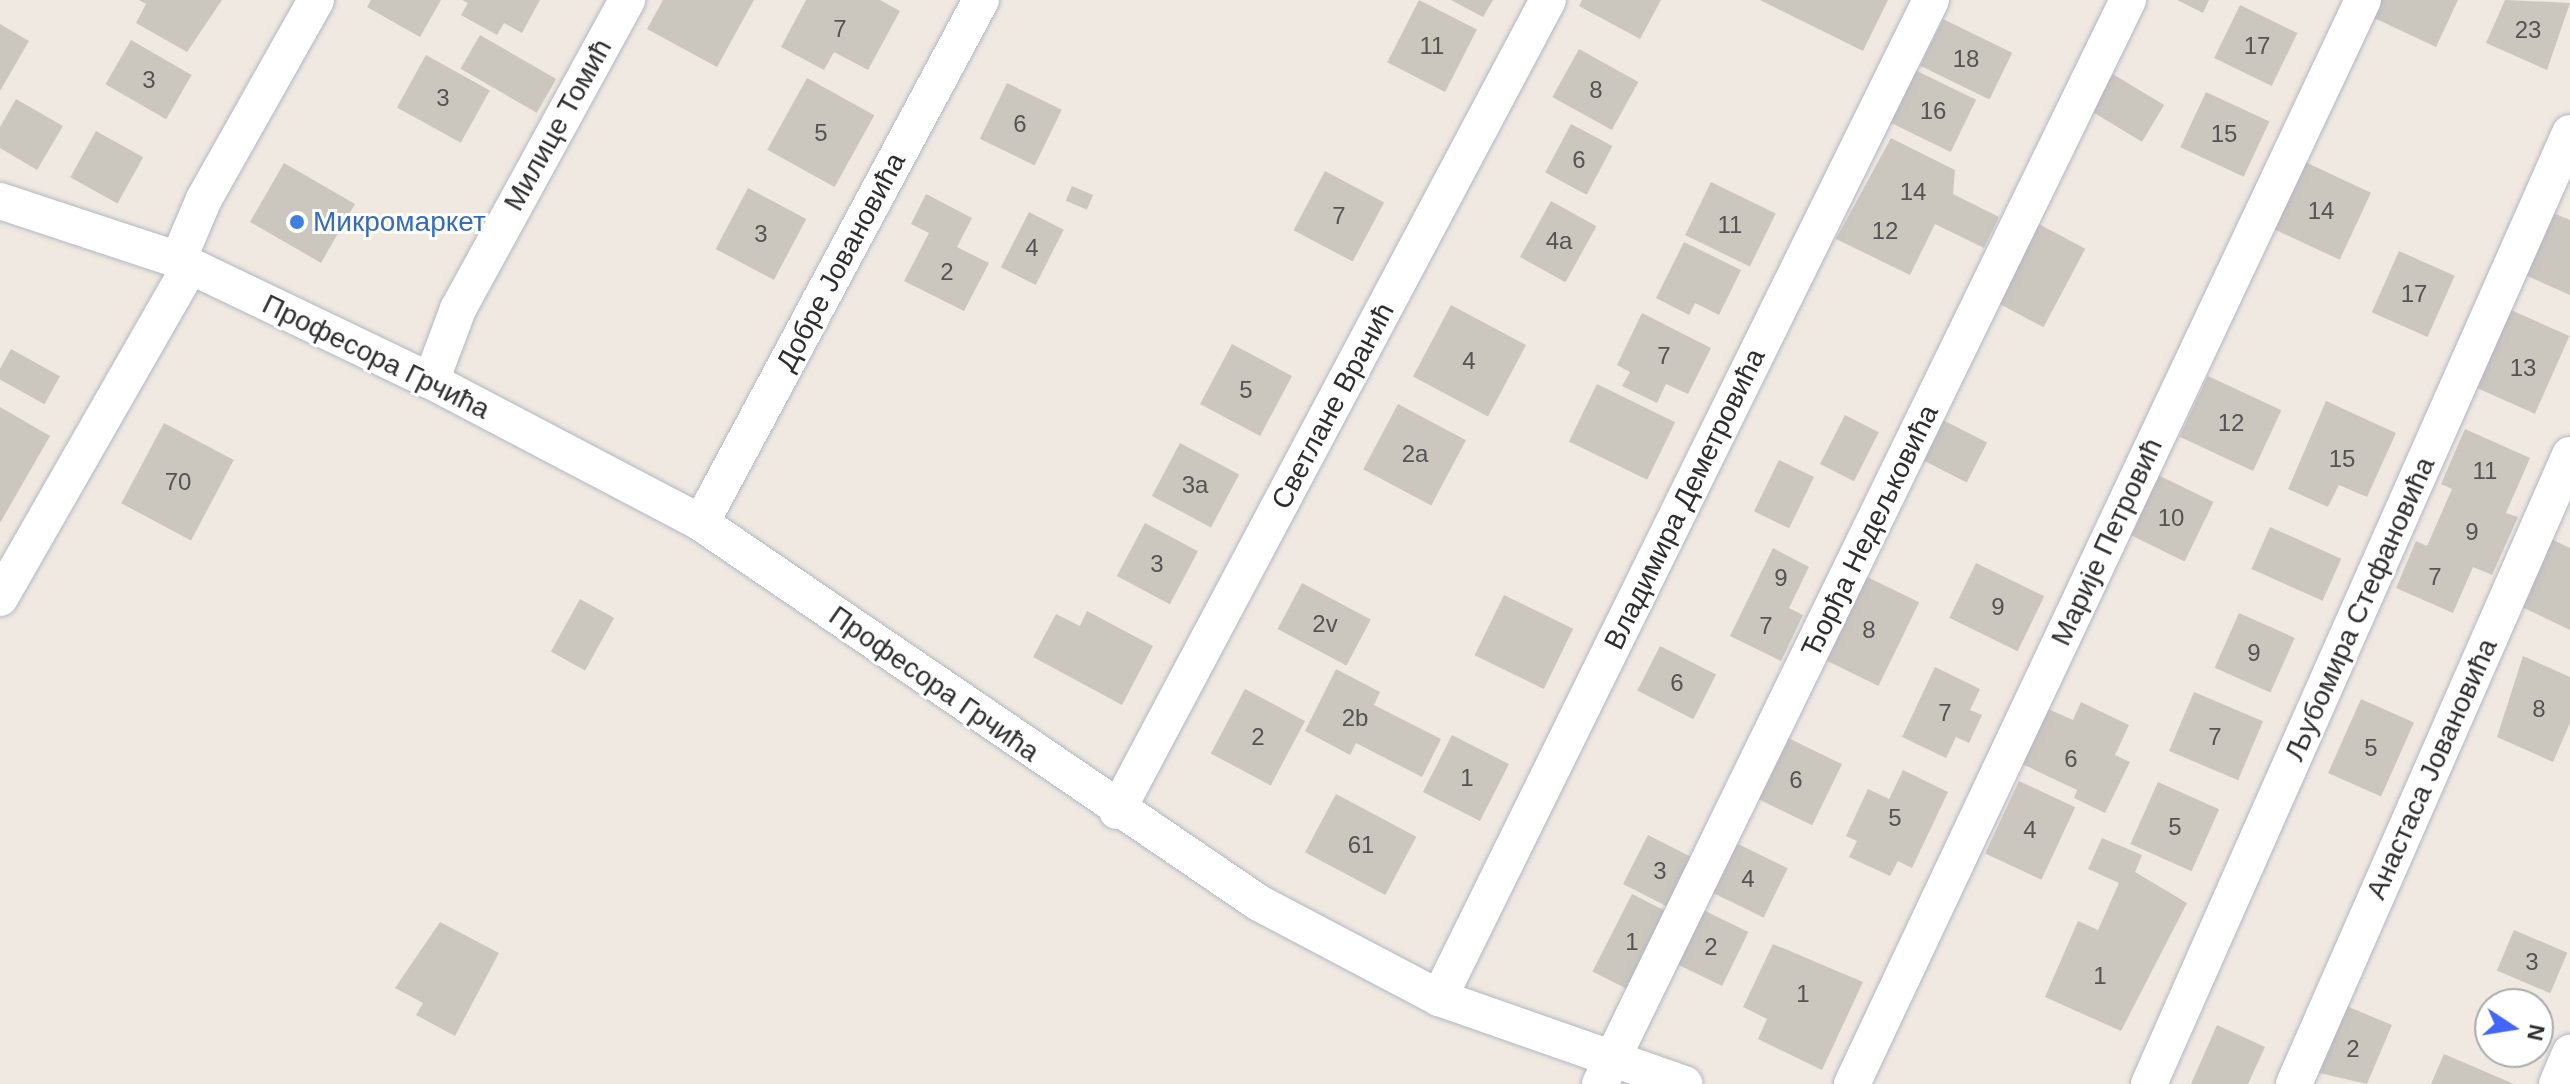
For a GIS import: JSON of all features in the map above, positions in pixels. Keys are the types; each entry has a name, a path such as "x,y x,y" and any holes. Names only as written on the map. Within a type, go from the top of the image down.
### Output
{"street":[{"path":"0,598 184,263 204,199 316,0"},
{"name":"Милице Томић","path":"431,381 458,309 627,0"},
{"name":"Добре Јовановића","path":"701,523 981,0"},
{"name":"Светлане Вранић","path":"1117,811 1548,0"},
{"name":"Владимира Деметровића","path":"1439,998 1931,0"},
{"name":"Ђорђа Недељковића","path":"1605,1073 2128,0"},
{"name":"Марије Петровић","path":"1852,1084 2363,0"},
{"name":"Љубомира Стефановића","path":"2149,1084 2570,133"},
{"name":"Професора Грчића","path":"0,201 184,263 431,381 701,523 1117,811 1259,903 1439,998 1605,1073 1684,1084"},
{"name":"Анастаса Јовановића","path":"2294,1084 2570,455"},
{"path":"2557,1084 2570,1053"}],"building":[{"path":"139,0 222,0 187,52 136,23 146,4"},
{"path":"371,0 441,0 420,37 367,7"},
{"path":"462,0 540,0 522,33 504,23 497,35 461,15 468,3"},
{"path":"663,0 754,0 717,67 647,29"},
{"path":"806,0 880,0 900,11 868,70 834,52 824,70 781,47"},
{"path":"1419,0 1477,30 1445,92 1387,62"},
{"path":"1451,0 1493,0 1483,17"},
{"path":"1582,0 1661,0 1640,39 1579,6"},
{"path":"1760,0 1888,0 1863,51"},
{"path":"2177,0 2209,0 2203,13"},
{"path":"2380,0 2458,0 2436,47 2372,17"},
{"path":"2505,0 2570,3 2547,70 2486,43"},
{"path":"2240,5 2298,33 2272,86 2214,58"},
{"path":"1943,19 2012,53 1989,99 1920,66"},
{"path":"0,24 29,41 0,91"},
{"path":"480,35 556,79 537,113 460,69"},
{"path":"131,40 192,75 166,119 106,84"},
{"path":"1579,49 1638,82 1612,130 1552,97"},
{"path":"426,55 490,90 461,143 397,107"},
{"path":"1915,70 1976,100 1951,152 1890,122"},
{"path":"2111,73 2164,105 2142,142 2089,110"},
{"path":"807,78 874,115 835,187 767,150"},
{"path":"1007,83 1062,110 1035,165 980,139"},
{"path":"2206,92 2269,122 2244,177 2180,147"},
{"path":"16,99 63,126 37,170 0,148 0,127"},
{"path":"1571,124 1612,146 1587,195 1545,173"},
{"path":"96,131 143,157 118,204 70,177"},
{"path":"1891,138 1955,170 1953,194 1999,217 1984,248 1935,224 1910,275 1836,239"},
{"path":"2303,161 2371,193 2340,260 2272,228"},
{"path":"284,163 355,204 321,263 250,222"},
{"path":"1325,171 1384,202 1353,262 1294,230"},
{"path":"1711,182 1776,214 1750,267 1685,235"},
{"path":"1072,186 1093,195 1087,210 1066,201"},
{"path":"748,188 806,219 774,280 716,249"},
{"path":"926,194 972,218 957,247 989,263 964,311 904,281 929,233 911,224"},
{"path":"1551,201 1596,226 1565,282 1520,257"},
{"path":"1029,212 1064,230 1036,285 1001,267"},
{"path":"2551,212 2570,220 2570,295 2525,275"},
{"path":"2035,222 2085,249 2044,327 1993,301"},
{"path":"1684,242 1741,270 1719,315 1695,303 1689,315 1656,298"},
{"path":"2399,251 2455,276 2427,337 2372,312"},
{"path":"1451,305 1526,345 1488,416 1413,377"},
{"path":"2511,310 2569,336 2535,414 2476,388"},
{"path":"1642,313 1711,348 1688,394 1666,384 1657,403 1622,386 1630,372 1617,365"},
{"path":"1232,344 1292,376 1260,436 1200,404"},
{"path":"11,349 60,376 44,404 0,379 0,369"},
{"path":"2208,376 2281,410 2253,471 2180,437"},
{"path":"1597,384 1675,422 1647,480 1569,442"},
{"path":"2326,401 2396,433 2367,497 2339,485 2328,507 2288,489"},
{"path":"1398,404 1466,440 1431,505 1363,469"},
{"path":"0,407 50,436 0,523"},
{"path":"1845,415 1879,432 1854,481 1820,464"},
{"path":"1939,418 1987,443 1967,483 1919,458"},
{"path":"164,423 234,460 191,540 121,503"},
{"path":"2465,429 2530,458 2506,513 2518,517 2492,575 2473,567 2453,613 2396,588 2416,541 2427,546 2452,489 2441,484"},
{"path":"1180,443 1239,474 1211,527 1152,496"},
{"path":"1779,460 1814,477 1789,528 1754,511"},
{"path":"2156,474 2214,502 2185,561 2127,533"},
{"path":"1145,523 1198,551 1170,604 1117,576"},
{"path":"2270,527 2341,559 2323,601 2251,569"},
{"path":"2551,539 2570,548 2570,630 2520,606"},
{"path":"1773,548 1809,567 1789,608 1803,615 1781,661 1730,636"},
{"path":"1976,563 2044,596 2018,651 1949,618"},
{"path":"1859,573 1919,602 1878,686 1818,657"},
{"path":"1302,583 1371,620 1346,666 1278,629"},
{"path":"1504,595 1573,629 1544,689 1475,655"},
{"path":"580,599 614,618 585,670 551,651"},
{"path":"1087,611 1153,646 1122,705 1033,657 1056,614 1080,626"},
{"path":"2239,613 2295,638 2270,693 2215,668"},
{"path":"1660,646 1716,675 1693,719 1637,691"},
{"path":"2523,656 2570,677 2570,723 2553,762 2497,737"},
{"path":"1935,667 1980,689 1970,710 1982,715 1969,743 1956,737 1946,758 1902,737"},
{"path":"1336,669 1380,692 1374,705 1441,739 1422,777 1356,743 1350,755 1305,731"},
{"path":"1245,689 1305,721 1271,785 1211,753"},
{"path":"2194,692 2263,721 2238,780 2169,751"},
{"path":"2361,699 2414,723 2381,797 2328,773"},
{"path":"2081,702 2129,725 2115,755 2130,762 2105,813 2074,798 2077,790 2018,762 2044,707 2073,720"},
{"path":"1780,734 1842,764 1812,825 1750,795"},
{"path":"1452,735 1509,764 1480,821 1423,792"},
{"path":"1903,770 1948,792 1912,868 1898,861 1890,876 1849,857 1857,841 1846,836 1868,789 1889,799"},
{"path":"2019,781 2075,807 2041,880 1985,854"},
{"path":"2158,782 2219,809 2192,871 2130,844"},
{"path":"1336,794 1416,837 1385,895 1305,852"},
{"path":"1648,835 1696,860 1671,909 1623,884"},
{"path":"2102,838 2142,855 2135,872 2187,903 2121,1031 2045,997 2078,921 2098,930 2119,883 2088,869"},
{"path":"1732,841 1788,868 1764,918 1708,890"},
{"path":"1632,894 1669,913 1630,991 1593,972"},
{"path":"1699,908 1748,932 1722,986 1673,962"},
{"path":"440,922 499,953 455,1036 416,1015 423,1003 395,988"},
{"path":"2514,930 2567,953 2552,988 2538,988 2497,971"},
{"path":"1773,944 1863,982 1822,1070 1758,1039 1767,1019 1743,1007"},
{"path":"2344,1005 2392,1025 2367,1084 2315,1072"},
{"path":"2217,1025 2265,1047 2248,1084 2191,1084"},
{"path":"2444,1054 2514,1084 2431,1084"}],"place":[{"name":"Микромаркет","path":"297,222"}]}
